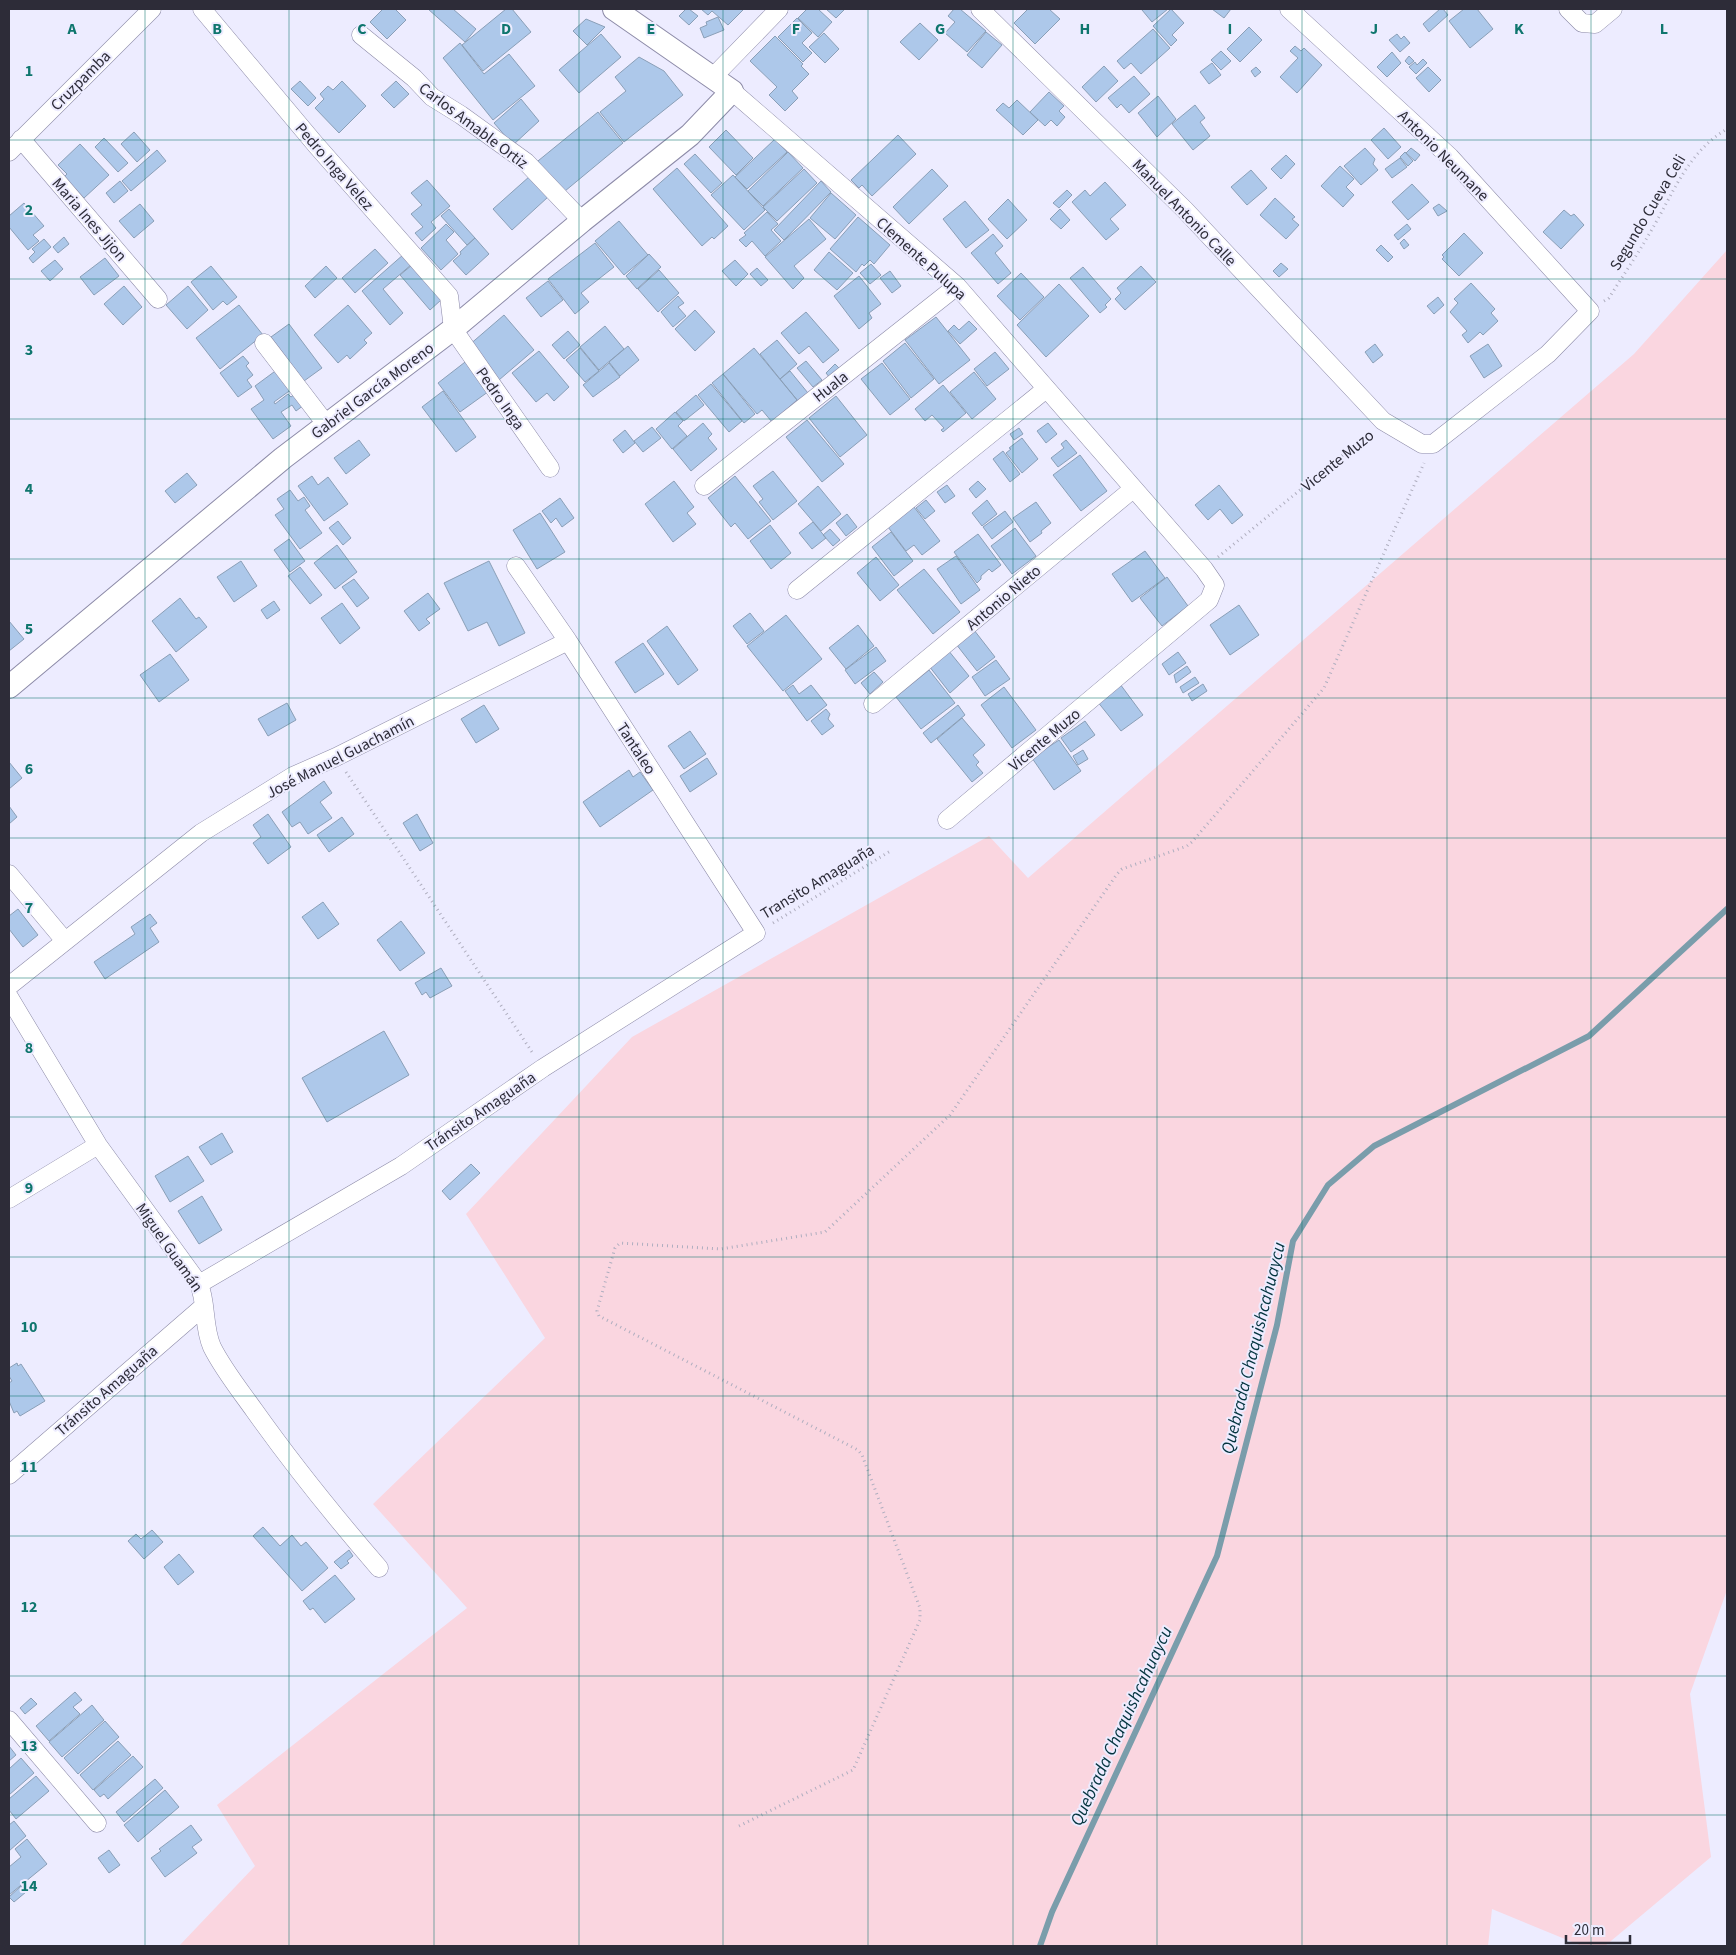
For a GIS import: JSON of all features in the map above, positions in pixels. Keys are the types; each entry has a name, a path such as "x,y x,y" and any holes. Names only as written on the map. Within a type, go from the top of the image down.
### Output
{"street":[{"name":"Cruzpamba","path":"9,152 152,9"},
{"name":"Pedro Inga Velez","path":"202,9 316,145 449,296 453,329"},
{"name":"Clemente Pulupa","path":"614,9 732,91 957,286 1204,569 1215,585 1208,600"},
{"path":"713,76 779,9"},
{"name":"Manuel Antonio Calle","path":"980,9 1185,210 1383,422"},
{"name":"Antonio Neumane","path":"1289,9 1450,157 1590,311"},
{"path":"1568,9 1582,23 1595,24 1613,9"},
{"name":"Carlos Amable Ortiz","path":"361,35 414,78 432,97 526,162 582,221"},
{"name":"Gabriel García Moreno","path":"9,687 283,458 453,329 582,221 690,135 732,91"},
{"name":"Maria Ines Jijon","path":"22,139 158,299"},
{"name":"Huala","path":"704,486 957,286"},
{"path":"1432,444 1548,354 1590,311"},
{"name":"Pedro Inga","path":"453,329 550,468"},
{"path":"264,343 326,424"},
{"path":"797,590 1046,388"},
{"name":"Vicente Muzo","path":"1383,422 1422,444 1432,444"},
{"name":"Antonio Nieto","path":"873,704 1133,489"},
{"name":"Tantaleo","path":"516,566 568,640 756,933"},
{"name":"Vicente Muzo","path":"947,820 1208,600"},
{"name":"José Manuel Guachamín","path":"9,986 201,833 293,776 336,757 568,640"},
{"path":"9,874 65,941"},
{"name":"Tránsito Amaguaña","path":"199,1284 401,1166 543,1068 756,933"},
{"name":"Miguel Guamán","path":"9,997 98,1145 199,1284 204,1296 211,1344 220,1362 304,1478 379,1568"},
{"path":"9,1199 98,1145"},
{"name":"Tránsito Amaguaña","path":"9,1475 204,1306"},
{"path":"9,1720 98,1823"}],"path":[{"name":"Segundo Cueva Celi","path":"1590,311 1609,298 1648,237 1686,166 1700,150 1727,128"},
{"name":"Vicente Muzo","path":"1204,569 1383,422"},
{"path":"739,1826 853,1770 920,1620 920,1608 862,1455 858,1450 600,1316 597,1311 612,1253 620,1244 720,1249 825,1232 950,1115 1117,874 1122,870 1187,846 1192,842 1324,688 1432,444"},
{"path":"336,757 543,1068"},
{"name":"Transito Amaguaña","path":"756,933 892,850"}],"shaded area":[{"path":"1727,250 1727,1590 1690,1694 1711,1857 1605,1946 1582,1946 1492,1909 1488,1946 179,1946 255,1866 217,1805 467,1608 373,1504 545,1338 466,1214 632,1037 989,836 1028,878 1634,354"}],"building":[{"path":"383,9 395,9 406,20 387,39 370,22"},
{"path":"428,9 453,9 476,29 465,42"},
{"path":"506,9 512,9 531,32 483,71 462,45"},
{"path":"686,9 689,9 698,16 689,25 679,16"},
{"path":"701,9 744,9 728,25 712,11 708,15"},
{"path":"807,9 818,9 832,22 818,37 798,18"},
{"path":"826,9 845,9 836,18"},
{"path":"954,9 960,9 986,31 967,52 945,33 955,22 948,16"},
{"path":"1028,9 1049,9 1060,19 1035,44 1014,23"},
{"path":"1143,9 1168,9 1152,22"},
{"path":"1171,9 1184,23 1172,35 1177,40 1171,46 1153,26"},
{"path":"1212,9 1231,9 1224,18"},
{"path":"1440,9 1443,9 1448,15 1429,32 1423,24"},
{"path":"1464,9 1477,9 1493,29 1470,48 1449,21"},
{"path":"718,17 724,30 704,38 700,28 707,25 706,22"},
{"path":"797,18 812,33 802,43 812,53 803,62 778,37"},
{"path":"586,19 605,27 587,45 573,31"},
{"path":"920,23 938,40 919,60 900,42"},
{"path":"1249,27 1262,40 1240,62 1227,49"},
{"path":"1153,29 1170,48 1141,74 1131,63 1124,69 1117,61"},
{"path":"986,32 1002,45 982,68 967,55"},
{"path":"824,33 839,49 825,63 809,47"},
{"path":"601,34 621,57 579,93 559,70"},
{"path":"1397,34 1401,39 1404,36 1410,43 1400,52 1389,40"},
{"path":"775,36 803,64 801,66 809,74 792,91 798,98 785,111 769,95 777,87 750,61"},
{"path":"460,43 484,74 509,54 535,86 493,120 443,58"},
{"path":"1295,46 1301,51 1304,48 1322,65 1297,93 1280,77 1298,58 1290,51"},
{"path":"1221,51 1231,61 1221,70 1211,60"},
{"path":"1392,52 1401,63 1387,77 1377,67"},
{"path":"1409,56 1414,61 1409,65 1405,61"},
{"path":"639,57 664,71 683,95 624,142 600,112 626,91 615,77"},
{"path":"1423,59 1427,63 1416,74 1409,67 1415,62 1417,65"},
{"path":"1212,63 1221,75 1209,84 1200,72"},
{"path":"1104,66 1118,81 1096,102 1082,87"},
{"path":"1256,67 1261,72 1255,77 1251,71"},
{"path":"1428,67 1441,80 1429,92 1416,78"},
{"path":"1134,76 1150,94 1129,113 1121,104 1117,108 1108,98"},
{"path":"300,81 316,98 308,106 291,89"},
{"path":"342,81 366,106 339,133 315,108 324,99 320,94 328,86 333,90"},
{"path":"396,81 409,94 394,108 381,95"},
{"path":"1049,92 1064,106 1059,111 1065,117 1057,126 1051,120 1045,126 1030,112"},
{"path":"1158,96 1176,119 1157,137 1138,113"},
{"path":"521,99 539,121 513,145 494,123"},
{"path":"1017,100 1038,120 1023,135 996,110 1003,103 1009,108"},
{"path":"1195,105 1205,118 1200,122 1210,136 1193,150 1172,124"},
{"path":"598,112 623,143 559,196 533,165"},
{"path":"1384,128 1401,147 1388,159 1371,140"},
{"path":"726,130 753,158 736,175 709,147"},
{"path":"134,132 150,150 137,162 121,144"},
{"path":"898,135 916,154 872,196 862,185 859,188 851,180"},
{"path":"104,138 128,163 118,172 95,147"},
{"path":"775,139 787,152 747,189 735,177"},
{"path":"80,144 109,175 84,198 64,177 67,174 58,165"},
{"path":"1365,148 1375,159 1373,164 1378,170 1361,185 1344,166"},
{"path":"1411,148 1420,155 1415,161 1406,153"},
{"path":"157,150 166,161 131,191 122,181"},
{"path":"788,152 803,168 763,206 748,191"},
{"path":"1405,152 1413,161 1408,166 1400,157"},
{"path":"695,154 722,183 711,193 684,164"},
{"path":"1286,155 1295,164 1281,179 1271,169"},
{"path":"1400,158 1407,167 1392,178 1385,169"},
{"path":"1340,166 1354,179 1346,187 1354,195 1343,207 1321,186"},
{"path":"677,168 728,226 714,239 712,237 702,246 653,189"},
{"path":"804,169 817,183 777,221 763,207"},
{"path":"932,169 948,186 909,224 893,207"},
{"path":"1251,170 1267,188 1247,205 1231,187"},
{"path":"733,175 765,210 744,230 711,195"},
{"path":"530,176 548,197 512,230 493,209"},
{"path":"427,180 450,206 431,222 436,228 422,241 415,233 423,227 411,214 422,205 411,193"},
{"path":"120,181 128,191 114,203 106,193"},
{"path":"821,181 831,192 784,240 774,230"},
{"path":"1105,182 1126,205 1110,219 1119,229 1106,240 1072,202 1085,190 1090,196"},
{"path":"1412,184 1429,202 1408,220 1392,202"},
{"path":"1067,190 1072,195 1059,208 1053,203"},
{"path":"831,193 856,215 835,239 810,218"},
{"path":"1275,198 1295,217 1292,219 1299,225 1286,239 1260,215"},
{"path":"1008,199 1027,220 1007,239 988,219"},
{"path":"965,201 989,230 966,248 943,219"},
{"path":"24,203 44,226 33,235 39,241 28,250 9,227 9,216"},
{"path":"140,204 154,221 134,238 119,221"},
{"path":"1439,204 1447,211 1438,216 1433,208"},
{"path":"449,209 475,238 467,245 441,216"},
{"path":"1060,209 1070,220 1061,229 1050,219"},
{"path":"1564,210 1571,216 1574,214 1584,225 1561,249 1543,232"},
{"path":"767,212 778,224 771,230 781,241 765,256 752,241 746,247 739,240"},
{"path":"858,217 890,245 874,264 870,260 864,266 862,264 856,272 830,249"},
{"path":"809,219 826,239 794,266 804,278 793,289 765,257"},
{"path":"619,221 648,255 624,275 595,241"},
{"path":"446,224 454,232 446,240 458,254 441,270 421,248"},
{"path":"1407,224 1411,229 1398,240 1394,235"},
{"path":"1464,233 1483,253 1459,276 1442,259 1444,257 1442,255"},
{"path":"993,234 1003,246 995,253 1011,273 998,284 971,253"},
{"path":"64,237 69,244 58,253 53,247"},
{"path":"475,238 489,254 466,275 453,261"},
{"path":"44,239 51,247 33,263 29,258 35,252 32,249"},
{"path":"1404,239 1409,245 1404,249 1400,243"},
{"path":"595,243 614,267 581,293 589,302 575,314 548,279"},
{"path":"1381,245 1393,257 1388,262 1376,250"},
{"path":"375,249 388,263 355,293 342,278"},
{"path":"829,252 853,273 837,290 814,270"},
{"path":"404,254 412,264 383,289 403,313 390,325 362,291"},
{"path":"649,254 661,267 637,289 626,276"},
{"path":"105,258 119,276 94,295 80,277"},
{"path":"55,260 63,269 50,281 41,271"},
{"path":"735,260 748,274 736,286 722,271"},
{"path":"1281,263 1288,269 1279,277 1273,271"},
{"path":"871,264 881,275 870,284 860,273"},
{"path":"412,265 441,300 430,310 400,275"},
{"path":"211,266 237,297 227,305 223,301 213,310 191,282"},
{"path":"326,266 337,278 315,298 305,286"},
{"path":"1141,266 1156,282 1125,310 1115,299 1121,293 1117,288"},
{"path":"1083,267 1111,299 1105,305 1107,307 1100,313 1070,278"},
{"path":"757,268 768,280 761,286 750,274"},
{"path":"659,270 679,293 658,312 638,289"},
{"path":"890,271 901,286 892,293 880,278"},
{"path":"1021,273 1044,297 1020,320 997,296"},
{"path":"859,276 881,304 869,313 872,318 859,329 834,296"},
{"path":"548,281 563,300 541,317 526,298"},
{"path":"1471,283 1495,309 1491,313 1498,321 1483,335 1480,332 1468,343 1462,335 1467,331 1450,312 1458,303 1454,299"},
{"path":"1059,284 1089,316 1046,357 1017,325"},
{"path":"124,286 142,307 123,325 104,304"},
{"path":"188,286 208,310 187,329 166,305"},
{"path":"678,296 684,303 678,307 686,316 673,327 661,312"},
{"path":"1438,297 1444,305 1434,314 1427,306"},
{"path":"239,305 263,335 220,369 196,338"},
{"path":"348,305 372,333 364,340 367,343 350,359 347,355 338,363 314,335"},
{"path":"695,310 715,332 695,351 675,329"},
{"path":"806,312 839,350 823,363 809,346 799,354 781,333"},
{"path":"504,315 534,350 499,380 468,346"},
{"path":"936,317 970,360 939,384 905,340"},
{"path":"969,321 977,329 960,344 948,331 954,325 959,330"},
{"path":"289,324 322,368 304,381 271,337"},
{"path":"605,326 624,349 599,370 580,347"},
{"path":"568,331 580,345 564,359 552,345"},
{"path":"777,340 797,364 780,379 760,354"},
{"path":"905,343 934,379 911,398 883,361"},
{"path":"1375,344 1383,355 1373,363 1365,352"},
{"path":"1488,344 1502,366 1484,378 1470,356"},
{"path":"628,346 639,360 620,376 609,362"},
{"path":"580,348 599,371 585,382 566,360"},
{"path":"754,348 797,400 772,422 762,410 757,414 723,374"},
{"path":"539,351 569,387 554,401 547,393 536,402 512,373"},
{"path":"995,352 1009,369 987,386 974,369"},
{"path":"243,356 249,363 246,366 253,375 247,380 252,387 238,397 220,373"},
{"path":"469,359 492,389 460,412 438,383"},
{"path":"806,361 822,380 813,387 797,368"},
{"path":"609,363 620,377 593,397 583,385"},
{"path":"882,363 910,399 890,415 861,379"},
{"path":"835,364 840,369 830,378 826,373"},
{"path":"278,369 292,389 274,402 275,404 288,394 291,397 299,391 308,402 296,411 292,405 281,412 291,426 273,439 251,409 264,400 255,386"},
{"path":"790,371 808,393 798,401 780,379"},
{"path":"974,372 996,399 972,419 950,392"},
{"path":"723,374 755,414 744,423 712,383"},
{"path":"711,384 742,421 729,432 698,395"},
{"path":"943,385 966,413 943,432 941,430 944,428 932,415 925,421 915,409"},
{"path":"443,391 476,437 456,452 422,407"},
{"path":"696,395 704,405 684,421 676,412"},
{"path":"836,396 867,435 840,457 809,418"},
{"path":"675,412 683,421 678,426 687,436 672,449 656,429"},
{"path":"807,420 844,464 822,482 786,437"},
{"path":"703,423 712,434 708,438 717,449 691,471 673,449"},
{"path":"1048,423 1057,434 1046,443 1037,431"},
{"path":"652,427 661,438 643,452 634,441"},
{"path":"1019,428 1023,434 1014,440 1010,434"},
{"path":"625,430 635,443 623,453 613,440"},
{"path":"1022,438 1038,459 1022,473 1006,453 1011,449 1009,448"},
{"path":"359,440 370,455 346,474 334,458"},
{"path":"1066,440 1077,453 1058,467 1051,458 1064,448 1061,444"},
{"path":"1003,451 1020,474 1010,482 993,459"},
{"path":"1080,455 1107,491 1081,511 1053,475"},
{"path":"773,471 797,501 773,520 759,502 763,499 753,486"},
{"path":"187,473 197,485 175,503 165,491"},
{"path":"312,476 318,485 328,477 348,504 324,521 298,486"},
{"path":"735,476 771,521 748,539 735,523 731,527 708,498"},
{"path":"674,481 694,507 687,513 696,524 673,542 645,504"},
{"path":"978,481 986,489 976,498 969,489"},
{"path":"947,485 955,496 945,503 937,492"},
{"path":"1219,485 1243,515 1232,524 1220,509 1208,520 1195,505"},
{"path":"818,486 841,514 821,531 798,504"},
{"path":"290,490 298,501 304,497 310,506 305,510 322,533 300,549 275,515 284,509 277,499"},
{"path":"560,498 574,518 562,527 556,518 551,523 542,511"},
{"path":"926,500 935,511 925,519 916,508"},
{"path":"987,500 997,514 982,526 972,513"},
{"path":"1036,502 1051,523 1030,542 1013,518"},
{"path":"914,507 940,541 922,555 914,545 906,551 888,527"},
{"path":"1005,511 1013,522 992,539 983,527"},
{"path":"540,513 565,552 537,569 513,530"},
{"path":"847,514 857,527 846,536 836,523"},
{"path":"338,521 351,538 343,545 329,528"},
{"path":"813,522 826,538 812,549 799,533"},
{"path":"770,525 791,553 771,569 750,541"},
{"path":"1015,528 1036,556 1012,574 991,546"},
{"path":"830,529 840,540 833,546 823,535"},
{"path":"891,532 913,561 894,576 872,547"},
{"path":"978,534 1001,565 992,572 989,569 981,576 977,583 954,552"},
{"path":"289,539 305,561 290,572 274,550"},
{"path":"337,545 357,572 335,589 314,563"},
{"path":"1145,551 1165,578 1132,602 1112,574"},
{"path":"956,556 980,590 961,604 937,569"},
{"path":"876,557 899,585 880,601 857,573"},
{"path":"241,561 257,586 234,602 217,577"},
{"path":"489,561 525,633 499,646 487,622 468,631 444,583"},
{"path":"300,567 322,595 310,604 288,576"},
{"path":"924,569 960,612 933,634 897,590"},
{"path":"1167,577 1188,606 1162,626 1140,598"},
{"path":"354,579 369,598 357,607 342,587"},
{"path":"428,593 440,609 426,619 430,623 419,631 404,611"},
{"path":"180,598 196,619 199,617 207,627 176,652 152,621"},
{"path":"274,601 280,610 267,619 261,610"},
{"path":"342,603 360,628 340,644 321,618"},
{"path":"1239,605 1259,635 1230,655 1210,625"},
{"path":"750,613 764,631 747,644 733,626"},
{"path":"786,615 822,659 783,691 747,646"},
{"path":"9,621 24,639 9,651"},
{"path":"858,625 874,646 846,669 829,648"},
{"path":"667,626 698,670 678,685 647,641"},
{"path":"974,630 995,657 977,671 956,644"},
{"path":"643,643 664,674 635,693 615,662"},
{"path":"876,647 886,661 855,684 845,670"},
{"path":"948,650 969,676 950,693 929,666"},
{"path":"1178,652 1186,663 1169,675 1162,664"},
{"path":"170,654 189,680 159,702 140,675"},
{"path":"996,660 1010,679 985,696 972,677"},
{"path":"1187,666 1191,672 1176,683 1174,675"},
{"path":"929,670 955,703 921,729 896,697"},
{"path":"874,672 883,682 870,694 861,683"},
{"path":"1195,677 1199,683 1183,693 1180,687"},
{"path":"1120,684 1143,715 1121,731 1097,701"},
{"path":"1203,684 1207,691 1192,701 1188,694"},
{"path":"793,685 799,694 811,685 827,705 807,721 785,691"},
{"path":"1004,687 1036,730 1012,748 981,705"},
{"path":"287,703 296,720 268,736 258,719"},
{"path":"484,705 499,729 476,743 461,719"},
{"path":"958,705 965,715 931,743 923,733"},
{"path":"826,709 830,714 828,719 834,726 822,735 811,721"},
{"path":"962,718 985,745 973,755 979,762 976,765 983,773 972,782 937,739"},
{"path":"1085,721 1095,735 1071,752 1061,738"},
{"path":"690,731 706,754 684,769 668,746"},
{"path":"1059,740 1081,771 1054,790 1032,758"},
{"path":"1083,750 1088,759 1078,765 1073,756"},
{"path":"707,758 717,774 690,792 680,776"},
{"path":"9,762 22,778 9,789"},
{"path":"629,770 633,777 640,772 653,790 600,827 583,802"},
{"path":"324,781 332,793 320,802 332,818 308,834 300,822 292,827 282,812"},
{"path":"9,806 17,817 9,824"},
{"path":"268,814 291,847 268,864 253,843 261,837 253,825"},
{"path":"417,814 433,843 420,851 403,823"},
{"path":"342,817 354,834 329,852 317,835"},
{"path":"323,902 339,924 318,939 302,917"},
{"path":"18,909 38,935 23,947 9,929 9,916"},
{"path":"150,914 157,923 150,928 159,942 105,979 94,962 135,934 131,927"},
{"path":"401,921 425,953 400,971 377,940"},
{"path":"441,968 452,986 430,998 426,992 422,995 415,983"},
{"path":"384,1031 409,1075 327,1122 302,1078"},
{"path":"222,1133 233,1152 211,1165 199,1147"},
{"path":"188,1156 204,1181 170,1202 155,1176"},
{"path":"471,1164 480,1173 450,1200 442,1191"},
{"path":"202,1196 222,1230 199,1244 178,1211"},
{"path":"17,1363 18,1366 21,1364 45,1401 20,1416 17,1411 14,1413 9,1401 9,1383 12,1381 9,1376 9,1368"},
{"path":"263,1527 280,1546 292,1535 301,1546 306,1542 328,1568 302,1591 253,1536"},
{"path":"152,1530 163,1542 144,1559 128,1541 136,1534 141,1539"},
{"path":"349,1550 353,1556 347,1561 349,1563 341,1569 334,1562"},
{"path":"179,1554 194,1572 178,1585 164,1567"},
{"path":"335,1575 355,1599 325,1623 313,1608 310,1610 303,1601"},
{"path":"75,1692 82,1700 73,1707 80,1714 49,1741 36,1726"},
{"path":"31,1698 37,1704 25,1714 20,1708"},
{"path":"92,1705 104,1720 62,1757 49,1742"},
{"path":"105,1721 119,1737 78,1774 64,1758"},
{"path":"118,1741 131,1755 93,1790 80,1775"},
{"path":"9,1746 16,1755 9,1761"},
{"path":"133,1756 143,1767 108,1799 104,1794 100,1797 94,1790"},
{"path":"21,1758 34,1773 9,1795 9,1769"},
{"path":"36,1776 49,1791 16,1819 9,1810 9,1799"},
{"path":"155,1779 163,1788 124,1822 116,1812"},
{"path":"165,1790 179,1807 138,1842 124,1825"},
{"path":"14,1821 26,1836 9,1851 9,1825"},
{"path":"191,1825 202,1840 192,1847 197,1853 165,1877 151,1858 161,1851 159,1849"},
{"path":"27,1839 47,1864 9,1895 9,1867 21,1857 15,1849"},
{"path":"109,1850 120,1865 109,1873 98,1858"},
{"path":"21,1886 26,1892 14,1902 9,1897"}],"waterway":[{"name":"Quebrada Chaquishcahuaycu","path":"1040,1946 1052,1912 1217,1556 1277,1325 1293,1241 1328,1185 1374,1146 1589,1036 1727,909"}]}
